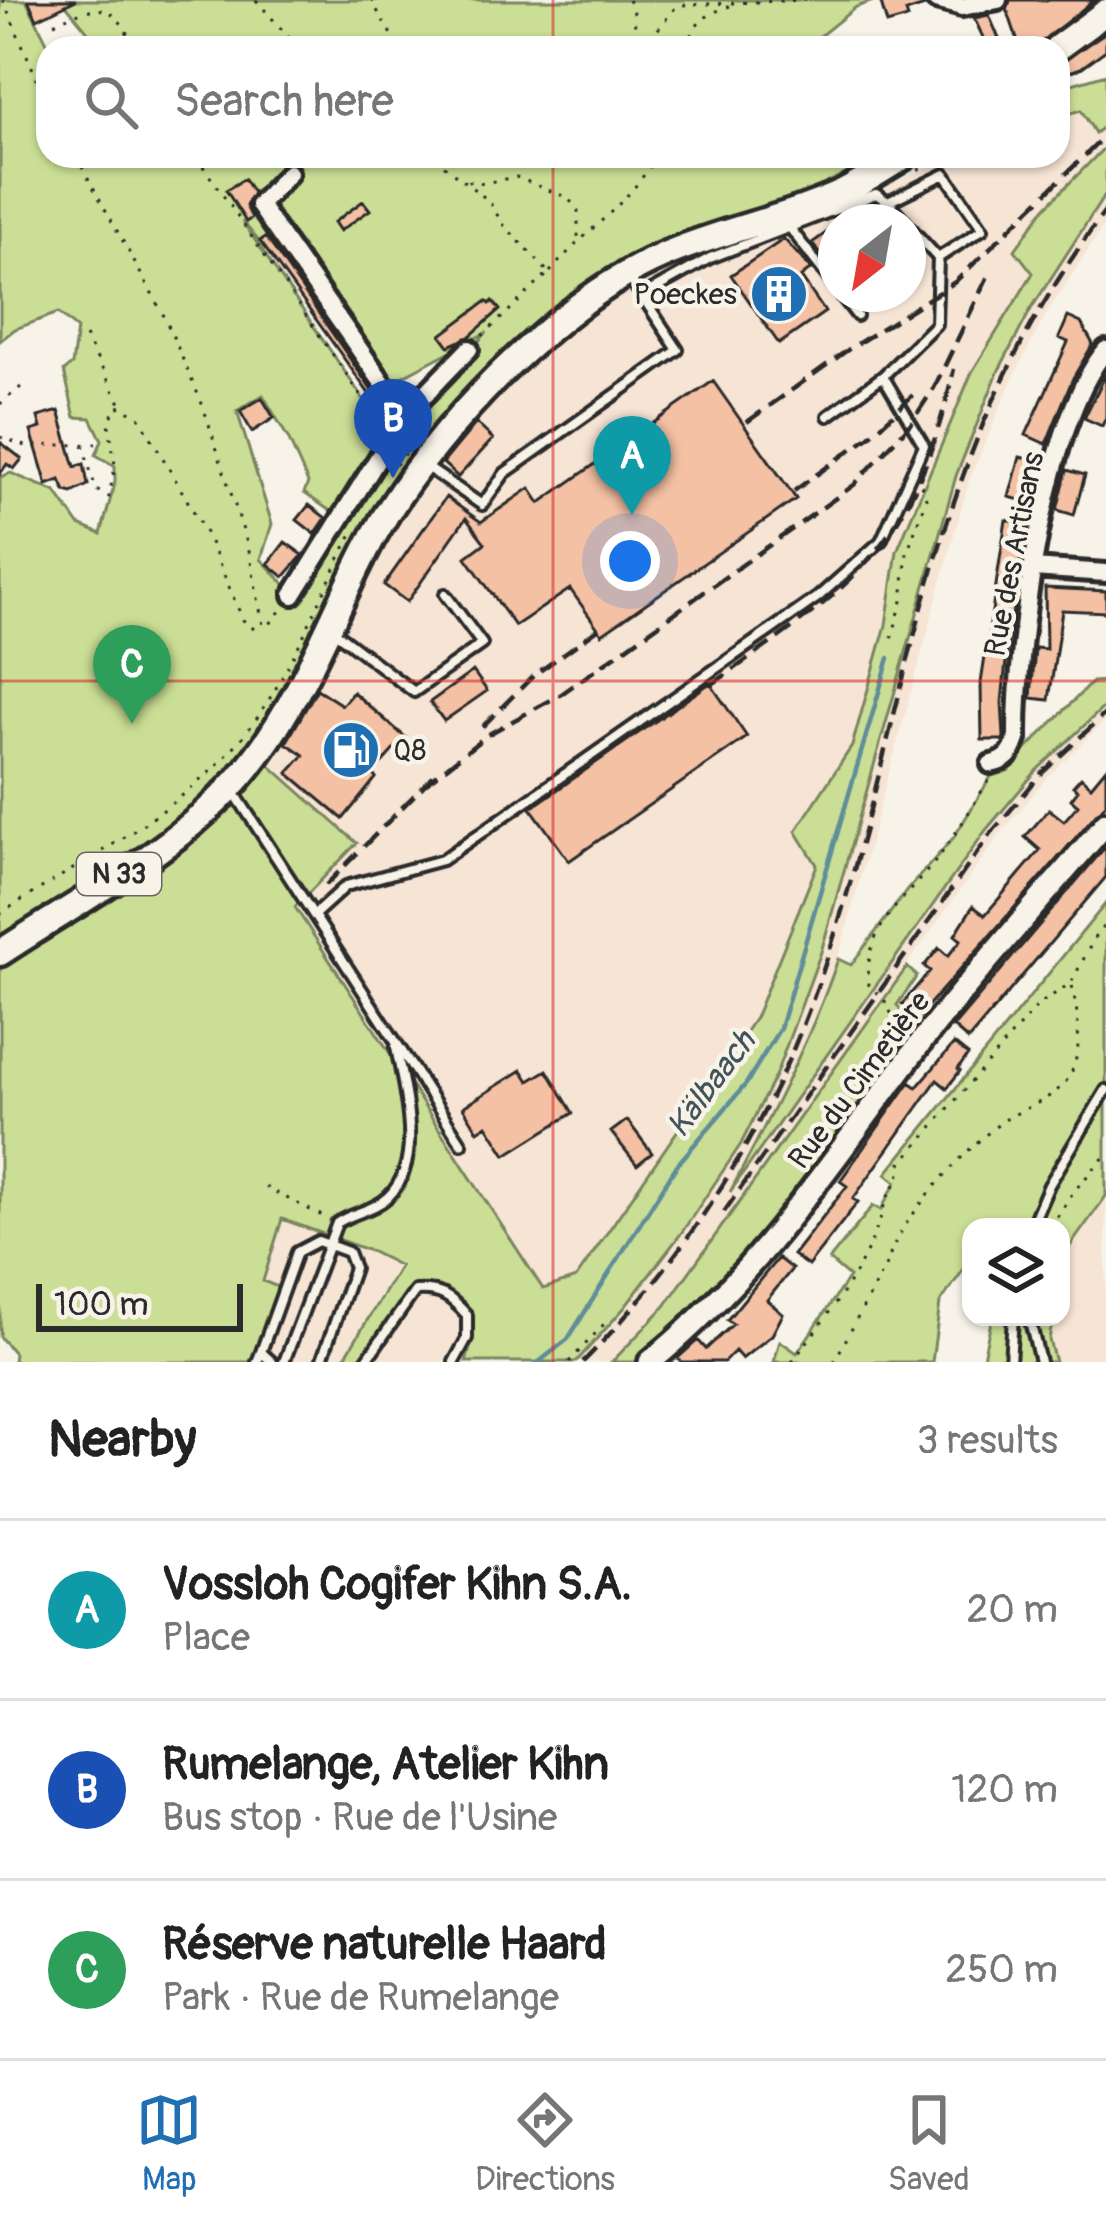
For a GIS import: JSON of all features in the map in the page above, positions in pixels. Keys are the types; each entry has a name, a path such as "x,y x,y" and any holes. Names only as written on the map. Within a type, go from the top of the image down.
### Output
{"main road":[{"path":"1070,38 1106,12"},
{"name":"N 33","path":"0,953 164,844 231,787 258,755 373,538 422,464 460,418 557,323 663,255 841,194 885,168"},
{"name":"Rue du Cimetière","path":"650,1362 742,1279 820,1184 918,1046 1106,823"}],"street":[{"path":"936,0 962,7 998,0"},
{"path":"289,173 260,205 405,415"},
{"path":"293,595 405,415 469,349"},
{"name":"Rue des Artisans","path":"992,764 1012,754 1017,740 1016,691 1033,568 1052,477 1091,369 1106,350"},
{"path":"430,389 460,418"},
{"path":"1033,568 1106,573"}],"lane":[{"path":"642,296 710,258 875,194 887,202 945,174 983,229 938,258"},
{"path":"790,228 818,265"},
{"path":"828,416 883,376 936,324 938,258 926,244"},
{"path":"422,464 482,505 505,473 678,350 627,274"},
{"path":"854,312 857,316"},
{"path":"314,915 346,886 442,860 818,597 881,541 924,445 883,376"},
{"path":"329,627 414,692 482,644 445,594"},
{"path":"231,787 462,1144"},
{"path":"284,1362 337,1223 374,1208 392,1194 402,1174 409,1122 394,1040"},
{"path":"1035,1218 1049,1185 1106,1090"},
{"path":"272,1362 259,1357 297,1252 317,1241 348,1252 354,1268 320,1362"},
{"path":"365,1362 415,1291 436,1290 452,1298 467,1315 467,1338 454,1362"},
{"path":"1010,1362 1012,1326"},
{"path":"1032,1326 1040,1362"}],"path":[{"path":"3,0 36,76"},
{"path":"256,0 288,36"},
{"path":"371,0 392,36"},
{"path":"628,0 635,15 634,36"},
{"path":"653,36 675,8 806,0"},
{"path":"54,22 98,4 107,5 128,36"},
{"path":"693,36 698,22 709,13 739,4"},
{"path":"83,168 164,316 203,406 248,546 263,625"},
{"path":"204,168 390,439"},
{"path":"448,168 490,200 502,224 549,273"},
{"path":"469,349 549,273 578,238 608,219 648,168"},
{"path":"466,181 516,177 568,198 578,211 578,238"},
{"path":"85,336 122,406 140,418 167,461 206,533 243,620 254,629 270,624 293,595"},
{"path":"0,404 21,387"},
{"path":"83,445 96,490 110,497 115,482 109,423 115,408 122,406"},
{"path":"385,478 421,432"},
{"path":"0,437 26,446 96,444"},
{"path":"892,638 907,553 926,498 925,490 909,478"},
{"path":"0,914 183,796 211,772 258,716 354,529"},
{"path":"918,1046 896,1030 884,999 872,991 868,979 872,940 908,889 954,837 992,776 992,764"},
{"path":"792,1362 858,1275 887,1198 901,1177 901,1162 1038,1005 1071,983 1106,923"},
{"path":"834,1362 889,1259 892,1243 945,1173 1004,1120 1059,1089 1073,1069 1078,1019 1071,983"},
{"path":"1057,1218 1106,1155"},
{"path":"265,1187 337,1223"},
{"path":"569,1362 607,1321"}],"shaded area":[{"path":"1081,110 1095,133 1106,125 1106,146 1044,209 1034,273 972,372 897,551 886,625 852,746 796,830 817,865 755,1018 576,1278 542,1289 295,906 258,755 329,627 460,418 627,274 818,210 818,312 926,312 926,204 837,204 928,168 1070,168 1070,113"},
{"path":"1106,193 1106,222 1044,318 969,480 838,959 816,1022 737,1180 986,830 1037,770 1106,705 1106,720 1048,776 995,841 665,1307 612,1362 576,1362 680,1235 741,1144 776,1074 821,952 956,476 998,372 1031,309"},
{"path":"1106,1196 1106,1362 1055,1362 1049,1340 1051,1326 1070,1326 1070,1246"},
{"path":"282,1219 400,1266 342,1362 252,1362 278,1288 263,1282"},
{"path":"435,1283 455,1293 520,1362 359,1362 413,1285"}],"green space":[{"path":"0,0 26,0 44,36 36,36 36,168 875,168 841,193 709,238 557,323 402,490 258,755 357,843 295,907 543,1289 576,1278 755,1018 817,865 796,831 852,746 886,625 897,551 972,372 1033,273 1015,250 1044,209 1106,146 1106,193 1031,309 998,372 956,476 821,952 776,1074 741,1144 680,1235 576,1362 466,1362 473,1313 447,1290 413,1285 359,1362 342,1362 400,1266 282,1219 263,1281 278,1287 252,1362 13,1362 14,1353 0,1337 0,477 11,473 56,492 79,525 101,534 115,482 115,466 96,455 102,440 91,418 75,417 64,371 72,365 77,329 58,313 15,329 0,341","holes":["242,221 380,388 487,332 390,438","263,395 308,483 304,493 342,519 294,594 261,559 272,524 237,411"]},
{"path":"62,0 876,0 856,7 820,36 91,36"},
{"path":"1106,74 1106,125 1095,133 1081,110 1070,113 1070,84"},
{"path":"1106,681 1106,705 1037,770 986,830 730,1192 802,1048 838,959 851,965 954,837 992,775 1006,770 1092,682"},
{"path":"1106,903 1106,1196 1070,1246 1070,1218 962,1218 962,1272 940,1303 932,1362 774,1362 780,1341 797,1353 849,1277 829,1260 873,1206 881,1210 896,1182 886,1174"},
{"path":"907,967 917,976 897,1005 914,1028 810,1178 734,1272 692,1315 636,1362 612,1362 665,1306"},
{"path":"990,1326 1051,1326 1049,1340 1055,1362 982,1362"}],"building":[{"path":"28,0 76,0 37,19"},
{"path":"880,0 924,0 925,6 887,24"},
{"path":"1010,0 1094,0 1050,36 1016,36 1007,9"},
{"path":"989,15 998,36 982,36 974,18"},
{"path":"1106,32 1106,50 1081,68 1070,72 1070,56"},
{"path":"244,179 253,193 246,206 252,218 246,222 226,190"},
{"path":"363,201 370,210 340,231 334,222"},
{"path":"266,237 388,414 385,416 260,241"},
{"name":"Poeckes","path":"784,239 811,269 801,277 818,302 818,312 825,312 779,344 731,275"},
{"path":"487,301 500,310 469,337 449,346 441,335"},
{"path":"1068,317 1081,323 1093,344 1073,378 1046,444 1026,435 1068,342 1059,338"},
{"path":"1106,374 1106,417 1102,426 1084,418"},
{"path":"713,381 796,499 602,634 570,589 515,626 466,557 485,543 466,518 407,602 384,585 446,497 481,522 530,488 540,503"},
{"path":"262,398 274,418 252,432 240,411"},
{"path":"59,411 75,467 84,464 88,485 72,493 65,491 60,480 47,485 31,431 41,428 38,417"},
{"path":"476,423 493,439 458,477 443,463"},
{"path":"0,442 22,459 14,469 7,464 0,474"},
{"path":"1020,457 1042,463 1031,503 1009,497"},
{"path":"1067,470 1085,475 1074,515 1057,510"},
{"path":"309,505 326,518 315,534 297,520"},
{"path":"1006,520 1026,524 1008,642 1004,737 982,740 981,683"},
{"path":"285,542 303,555 284,577 268,564"},
{"path":"1045,588 1106,591 1106,612 1062,610 1049,700 1031,698 1035,648 1046,649"},
{"path":"473,671 487,691 444,721 430,702"},
{"path":"710,683 747,737 569,861 531,808"},
{"path":"317,689 342,705 353,692 405,737 372,774 376,778 343,819 288,773 304,755 286,743"},
{"path":"1106,768 1106,804 918,1017 902,1004 930,971 924,966 939,948 948,956 961,940 955,935 973,906 985,915 1040,850 1025,837 1049,809 1064,821 1078,805 1071,799 1078,790 1073,786 1081,777 1091,786"},
{"path":"1106,846 1106,877 968,1040 953,1027"},
{"path":"954,1044 968,1055 960,1071 947,1088 937,1080 853,1199 858,1202 808,1266 793,1255 847,1186 840,1181 910,1082 917,1087"},
{"path":"522,1070 529,1081 547,1070 573,1113 506,1155 487,1125 478,1131 463,1107"},
{"path":"627,1120 652,1153 637,1165 611,1132"},
{"path":"778,1258 792,1269 767,1300 783,1314 772,1335 742,1359 735,1351 724,1362 682,1362 678,1358 698,1340 706,1349 733,1324 727,1320"}],"waterway":[{"name":"Kälbaach","path":"539,1362 568,1339 677,1165 746,1084 780,1028 889,658"}],"railway":[{"path":"747,422 849,349 955,282 1106,135"},
{"path":"583,1362 680,1248 735,1164 781,1076 850,884 928,585 977,439 1034,320 1106,210"},
{"path":"424,785 487,735 560,695 854,485 911,423 934,388 990,272"},
{"path":"711,685 804,619 871,557 919,480 954,369"},
{"path":"794,491 870,436 916,392"},
{"path":"482,727 533,676 598,629"},
{"path":"724,1212 992,832 1042,773 1106,713"},
{"path":"326,885 436,773"}],"place":[{"name":"Poeckes","path":"779,294"},
{"name":"Rumelange, Atelier Kihn","path":"393,478"},
{"name":"Vossloh Cogifer Kihn S.A.","path":"632,515"},
{"name":"Réserve naturelle Haard","path":"132,724"},
{"name":"Q8","path":"351,750"}]}
